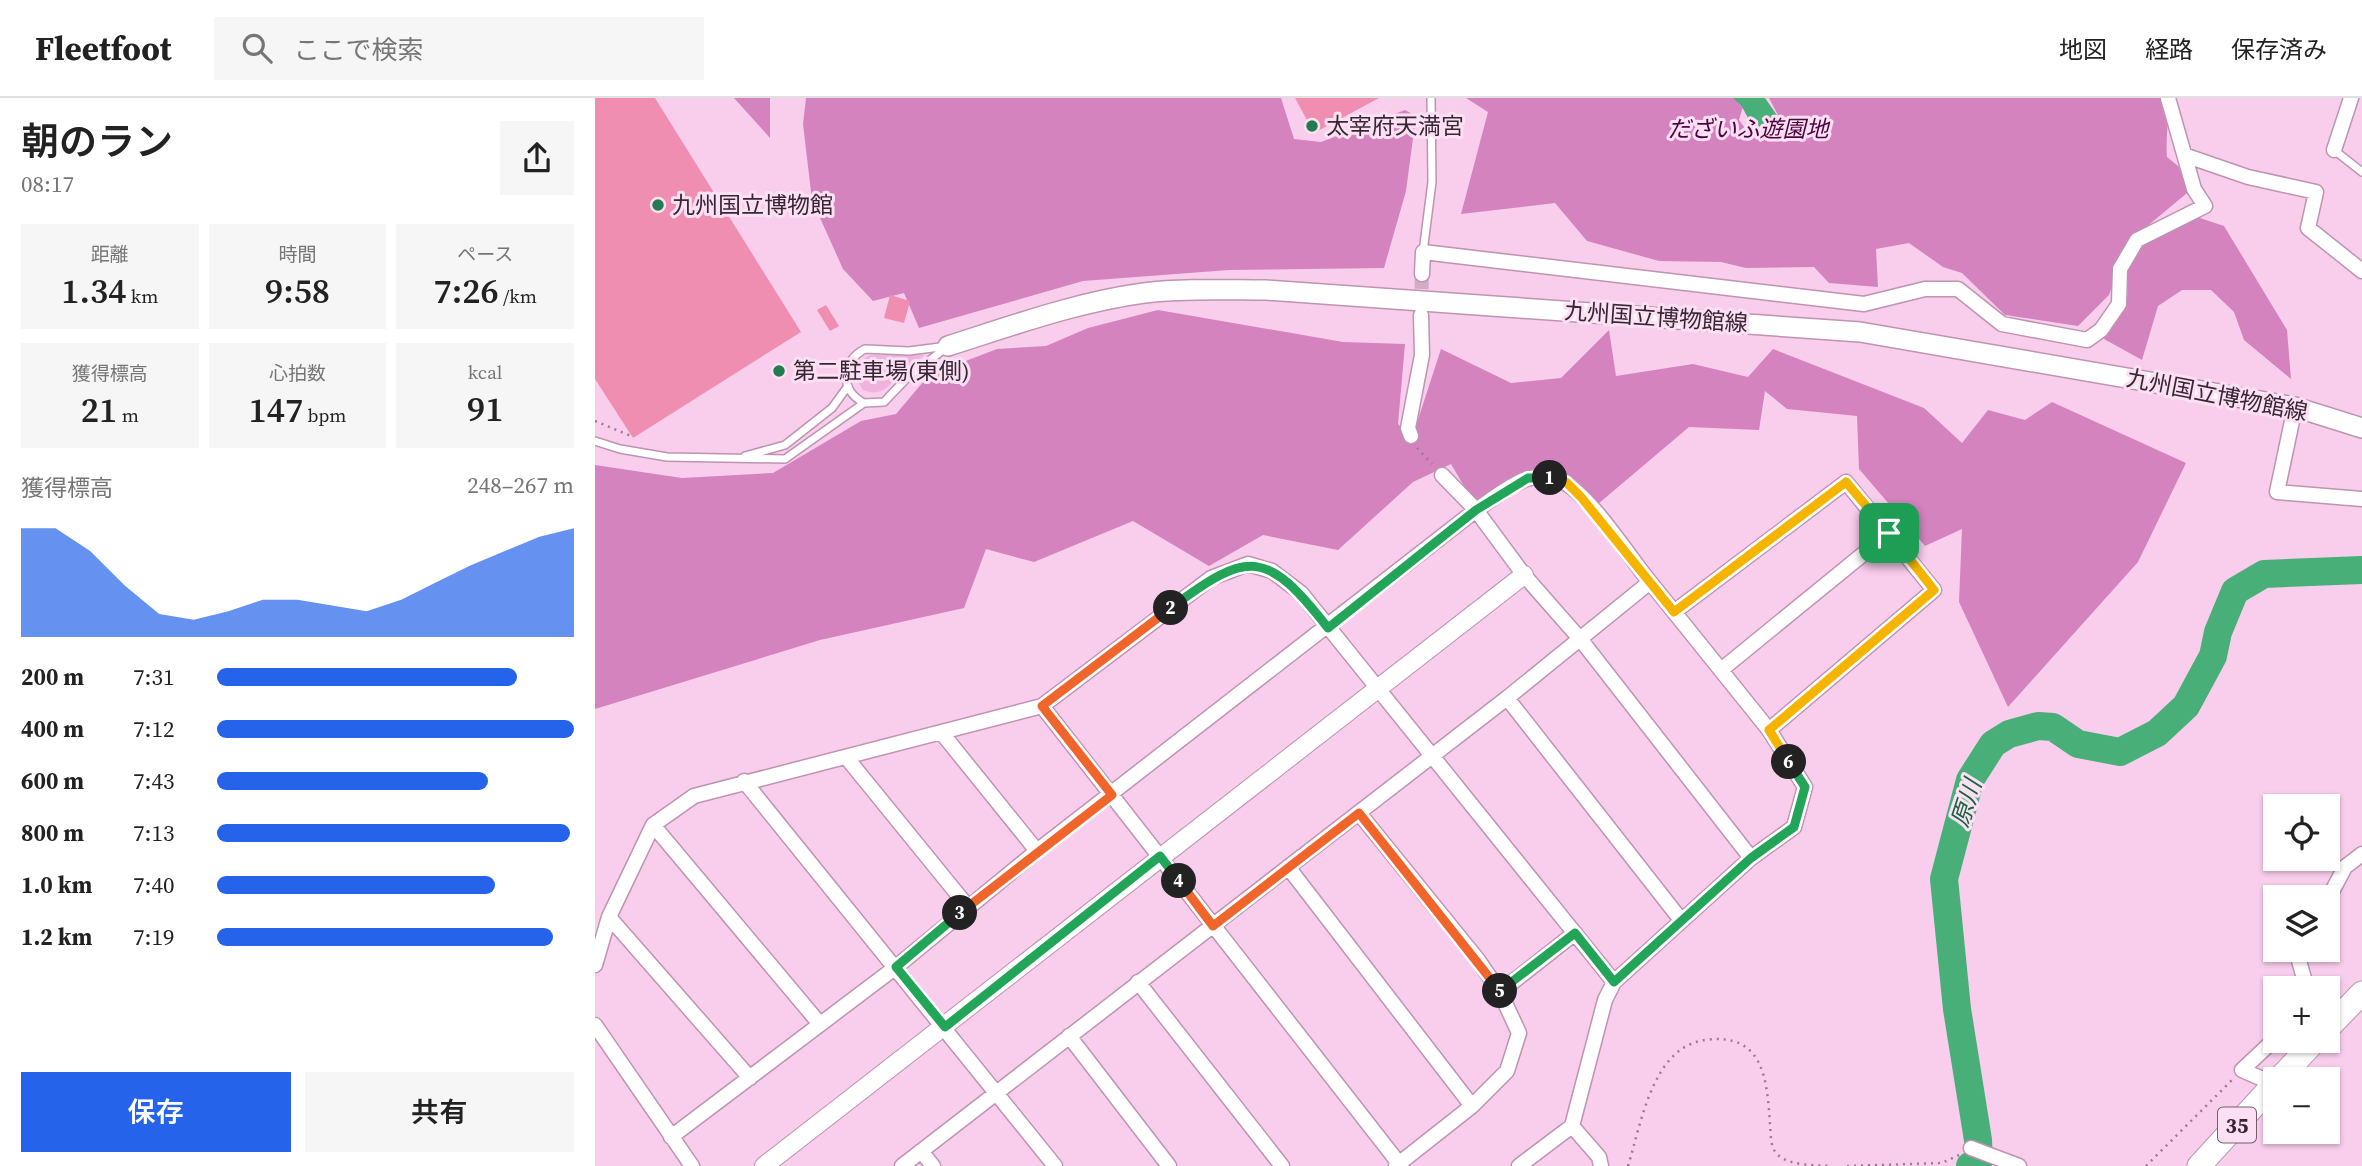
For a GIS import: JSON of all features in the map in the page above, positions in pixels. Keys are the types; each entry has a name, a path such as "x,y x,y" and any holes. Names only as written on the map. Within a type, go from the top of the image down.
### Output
{"main road":[{"name":"九州国立博物館線","path":"948,346 1080,307 1143,293 1203,289 1266,290 1860,332 2295,407 2362,428"},
{"path":"2340,1016 2362,993"},
{"name":"35","path":"2290,1067 2304,1053"},
{"name":"35","path":"2207,1162 2263,1097"}],"street":[{"path":"1422,274 1423,251 1864,304 1924,289 1958,289 1977,301 2002,324 2087,340 2102,330 2119,304 2120,269 2137,240 2205,206 2194,190 2187,156 2168,98"},
{"path":"2335,149 2351,98"},
{"path":"2187,156 2248,177 2316,192 2308,228 2362,271"},
{"path":"1411,436 1408,428 1422,355 1421,315"},
{"path":"2295,407 2277,492 2362,499"},
{"path":"1443,475 1476,510 1524,575 1581,640 1751,858"},
{"path":"671,1138 896,967 1037,852 1328,628 1476,510 1528,478 1547,477 1566,482 1581,497 1769,730 1805,787 1794,827 1751,858 1614,982 1605,999 1572,1126 1519,1166"},
{"path":"1674,612 1846,482 1889,533 1934,590 1769,730"},
{"path":"1721,670 1889,533"},
{"path":"595,965 609,917 653,825 694,796 1042,706 1211,578 1248,564 1272,571 1301,593 1614,982"},
{"path":"764,1166 1524,575"},
{"path":"902,1166 1507,698 1650,582"},
{"path":"1507,698 1681,920"},
{"path":"1042,706 1399,1165 1472,1106 1507,1071 1519,1033 1500,992 1359,813"},
{"path":"941,732 1037,852"},
{"path":"846,757 968,907"},
{"path":"744,781 1055,1166"},
{"path":"653,825 819,1023"},
{"path":"2335,885 2345,867 2362,854"},
{"path":"1288,867 1472,1106"},
{"path":"609,917 750,1078"},
{"path":"1500,992 1575,933"},
{"path":"1139,982 1282,1166"},
{"path":"595,1025 692,1166"},
{"path":"1069,1036 1169,1166"},
{"path":"2263,1050 2242,1070 2263,1077"},
{"path":"1572,1126 1599,1157 1601,1166"},
{"path":"1971,1149 2019,1166"},
{"path":"921,1151 933,1166"}],"lane":[{"path":"1423,251 1432,181 1431,98"},
{"path":"2335,149 2362,172"},
{"path":"864,403 848,386 846,370 849,361 865,349 909,351 948,346"},
{"path":"595,441 620,449 667,457 770,460 790,457 864,403 890,399 906,379 948,346"},
{"path":"738,458 785,444 835,405 848,386"}],"path":[{"path":"595,421 631,436"},
{"path":"1411,436 1415,447 1443,475"},
{"path":"1628,1166 1656,1082 1670,1060 1682,1049 1699,1041 1719,1038 1742,1042 1753,1051 1762,1069 1768,1095 1772,1146 1778,1156 1794,1163 1830,1166"},
{"path":"2146,1166 2242,1070"},
{"path":"1847,1166 1942,1163 1971,1149"}],"shaded area":[{"path":"734,98 770,98 770,138"},
{"path":"806,98 1281,98 1294,139 1321,142 1405,110 1416,116 1406,191 1384,268 1229,270 1083,281 919,328 904,293 873,301 843,269 812,200 803,124"},
{"path":"1466,98 1738,98 1744,103 1739,120 1750,135 1780,119 1769,98 2164,98 2167,157 2199,183 2127,243 2109,295 2078,326 2005,315 1962,273 1943,267 1909,243 1876,249 1878,287 1829,283 1814,267 1746,268 1721,262 1659,261 1587,241 1555,203 1461,214 1488,112"},
{"path":"1733,98 1765,98 1779,118 1771,125 1754,129 1741,105"},
{"path":"2200,218 2224,226 2287,330 2291,379 2244,340 2234,312 2211,290 2182,290 2158,306 2142,360 2104,339 2128,294 2126,268 2141,245 2183,222"},
{"path":"1158,310 1343,342 1405,344 1398,424 1412,438 1441,349 1511,383 1561,378 1609,330 1616,376 1693,364 1748,377 1773,349 1924,408 1962,443 1988,410 2025,420 2052,402 2186,463 2138,562 2008,707 1959,602 1962,529 1925,546 1859,469 1857,416 1787,409 1765,391 1759,430 1689,427 1598,504 1551,464 1474,503 1451,464 1413,482 1338,550 1263,535 1209,566 1133,521 1034,562 986,549 964,608 820,640 595,709 595,465 682,478 773,473 861,421 896,414 929,375 997,349 1046,346 1088,328"},
{"path":"870,355 925,355 905,368 887,387 871,392 863,390 854,375 860,361"}],"building":[{"name":"九州国立博物館","path":"595,98 655,98 801,332 633,438 595,379"},
{"path":"1295,98 1379,98 1314,133"},
{"path":"890,295 910,301 904,323 884,318"},
{"path":"826,305 839,326 830,331 817,310"}],"waterway":[{"name":"原川","path":"1970,1166 1979,1160 1978,1140 1957,1009 1944,879 1970,780 1993,744 2009,734 2038,726 2053,727 2078,744 2120,752 2157,733 2186,706 2213,656 2218,632 2235,591 2264,574 2362,570"}],"tunnel":[{"path":"1421,310 1422,274"}],"place":[{"name":"太宰府天満宮","path":"1312,126"},
{"name":"九州国立博物館","path":"658,205"},
{"name":"第二駐車場(東側)","path":"779,371"}],"route":[{"path":"1547,477 1566,482 1674,612 1846,482 1889,533 1934,590 1769,730 1805,787 1794,827 1751,858 1614,982 1575,933 1500,992 1478,960 1359,813 1213,926 1160,856 945,1027 896,967 1037,852 1112,795 1042,706 1211,578 1248,564 1272,571 1301,593 1328,628 1476,510 1528,478 1547,477"}],"park label":[{"name":"だざいふ遊園地","path":"1748,129"}]}
